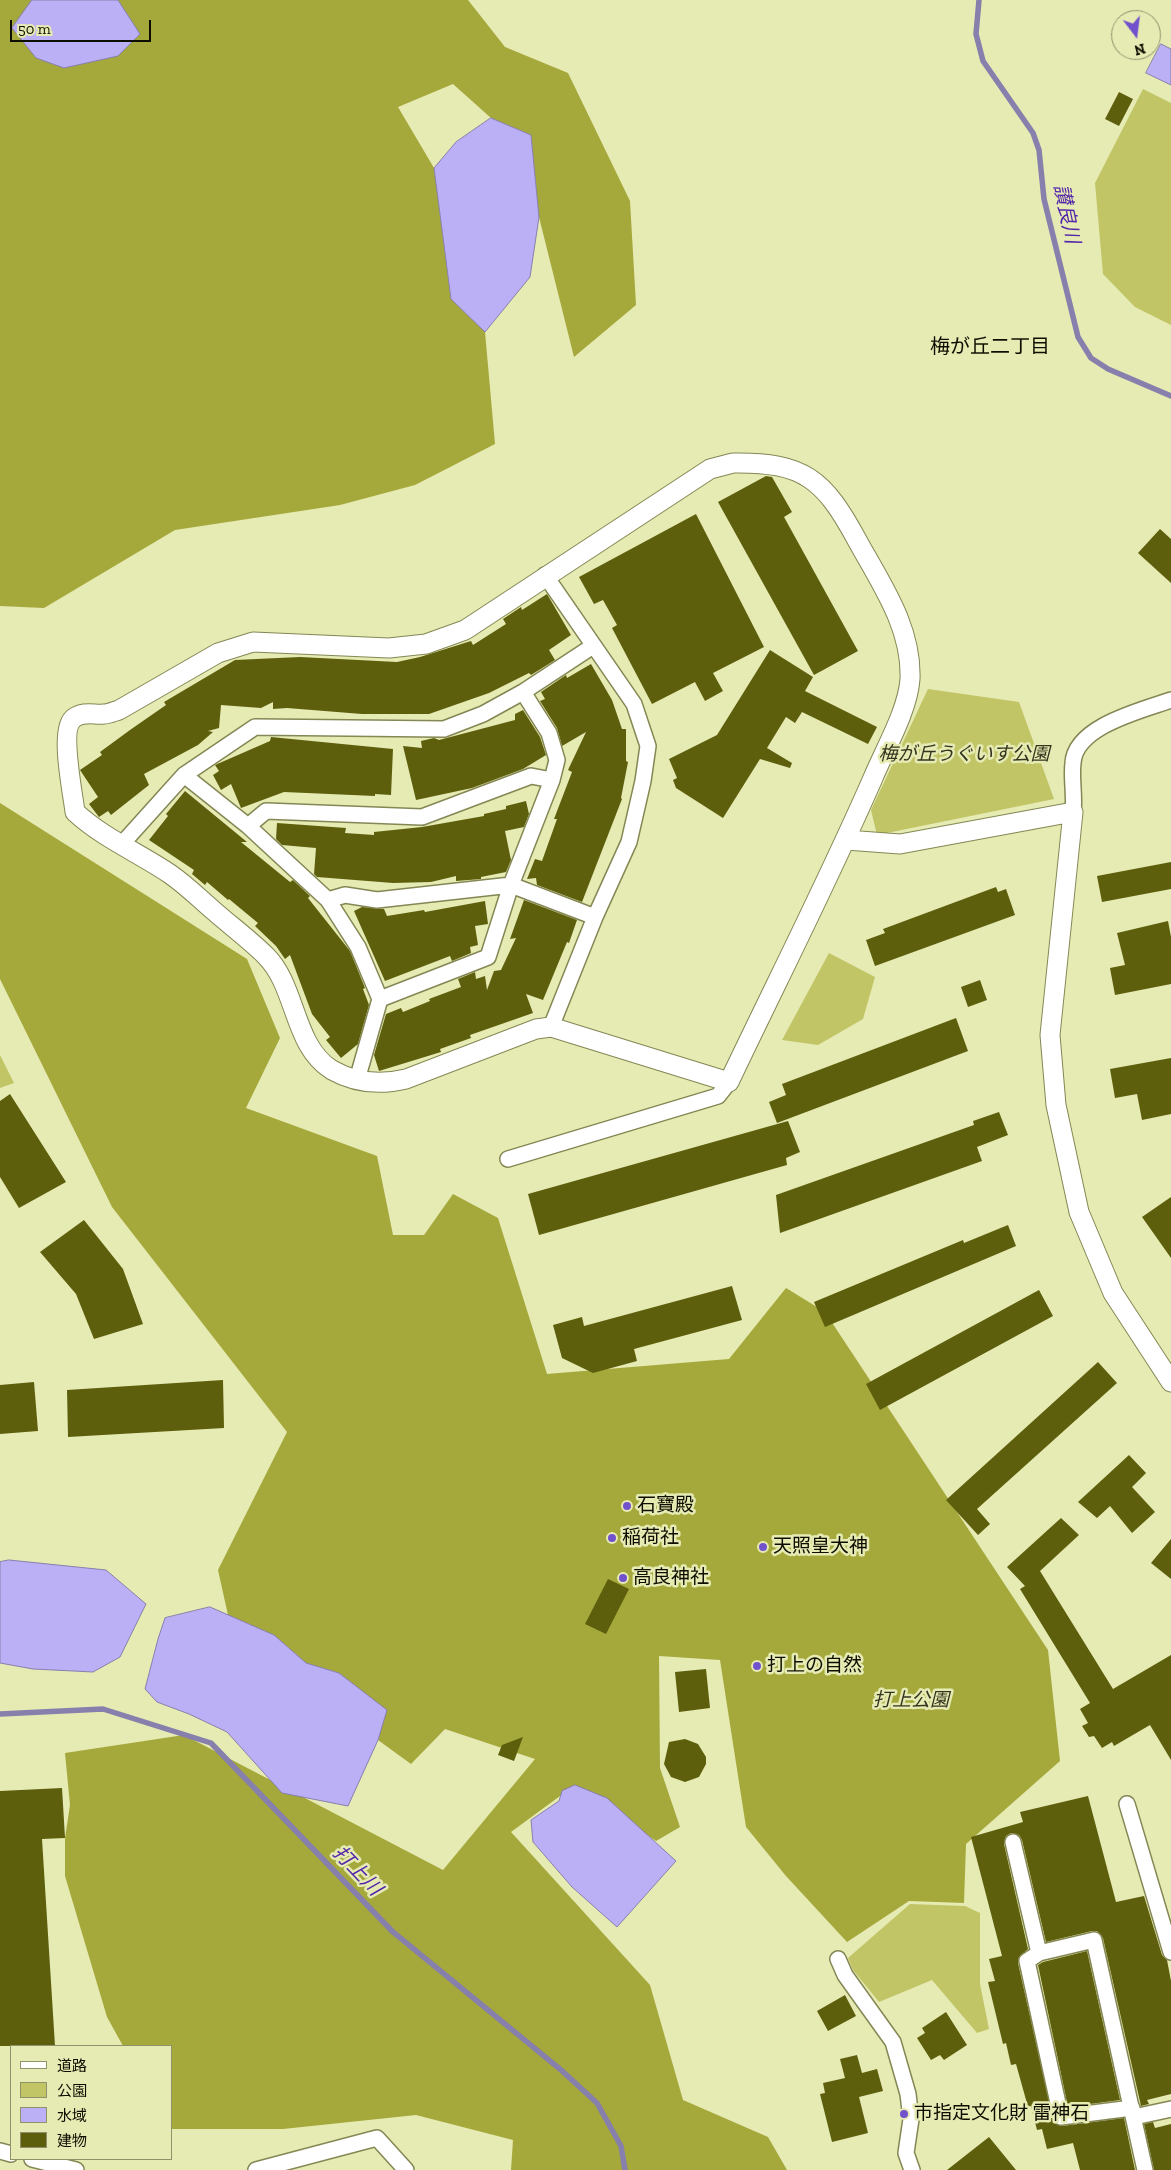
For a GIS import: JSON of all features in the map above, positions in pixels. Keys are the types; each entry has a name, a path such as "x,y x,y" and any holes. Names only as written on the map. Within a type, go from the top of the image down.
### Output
{"street":[{"path":"508,1159 718,1096 729,1082 846,840 904,706 910,680 908,647 899,618 838,505 815,482 792,468 764,463 733,463 710,469 545,575 465,630 426,644 390,648 253,642 218,653 119,710 106,714 86,713 73,718 67,728 67,746 75,812 90,825 172,875 268,957 285,984 302,1029 314,1052 331,1070 357,1080 386,1084 406,1079 536,1028 552,1027 729,1082"},
{"path":"545,575 634,704 648,746 644,781 629,842 595,917 552,1027"},
{"path":"121,845 184,775 255,727 444,729 483,714 523,692 593,646"},
{"path":"380,999 488,957 511,885 552,780 556,760 549,733 523,692"},
{"path":"1171,700 1114,719 1079,744 1072,761 1074,800 1050,1035 1056,1105 1078,1212 1113,1293 1171,1382"},
{"path":"184,775 248,826 328,900 358,947 380,999 357,1080"},
{"path":"248,826 266,811 422,817 531,776 552,780"},
{"path":"846,840 900,844 1073,812"},
{"path":"328,900 345,895 377,900 511,885 595,917"},
{"path":"1127,1804 1171,1952"},
{"path":"1013,1842 1039,1953"},
{"path":"1146,2170 1133,2112 1094,1940 1039,1953 1027,1961 1061,2117 1133,2112 1171,2109"},
{"path":"838,1959 846,1975 893,2042 908,2094 911,2119 906,2153 912,2170"},
{"path":"256,2170 377,2138 406,2170"},
{"path":"36,2160 76,2170"}],"green space":[{"path":"0,0 468,0 505,47 568,73 630,201 636,305 574,357 539,217 531,135 491,118 453,84 398,107 434,168 451,299 485,332 495,444 415,485 340,505 175,530 44,608 0,606"},
{"path":"1143,89 1171,103 1171,325 1135,307 1103,274 1095,183"},
{"name":"梅が丘うぐいす公園","path":"928,689 1019,702 1054,799 877,835 871,810"},
{"name":"打上公園","path":"0,803 247,959 280,1038 246,1108 377,1156 393,1235 424,1235 453,1194 498,1218 547,1374 729,1359 786,1288 825,1312 1048,1650 1060,1761 966,1844 964,1903 909,1901 847,1942 786,1876 746,1827 720,1660 659,1656 660,1768 680,1827 656,1841 575,1785 511,1832 650,1985 683,2100 768,2137 787,2170 511,2170 513,2140 416,2115 283,2129 172,2129 172,2045 122,2045 107,2017 65,1876 65,1838 70,1805 65,1753 184,1735 443,1870 535,1759 445,1729 411,1764 378,1740 386,1710 339,1673 306,1663 274,1635 228,1615 218,1570 287,1432 112,1207 0,979"},
{"path":"829,953 875,977 863,1019 818,1045 782,1040"},
{"path":"0,1055 14,1083 0,1088"},
{"path":"910,1904 965,1906 980,1913 980,1984 989,2029 977,2033 932,1980 879,2002 853,1970 848,1958"}],"water":[{"path":"32,0 118,0 140,34 118,56 64,68 36,58 12,28"},
{"path":"1161,44 1171,49 1171,85 1146,73 1153,60 1161,60"},
{"path":"491,118 531,135 539,217 530,277 485,332 451,299 434,168 456,142"},
{"path":"9,1560 106,1570 146,1604 120,1657 93,1672 33,1669 0,1663 0,1562"},
{"path":"210,1607 274,1635 306,1663 339,1673 387,1710 378,1740 348,1806 282,1793 227,1732 189,1714 157,1702 145,1689 165,1618"},
{"path":"575,1785 607,1798 676,1861 617,1927 572,1887 533,1842 531,1820 559,1801 562,1791"}],"building":[{"path":"1119,92 1133,99 1119,126 1105,119"},
{"path":"766,476 772,477 792,512 784,517 858,651 814,675 718,502"},
{"path":"696,514 764,647 713,673 723,691 705,701 695,682 652,704 612,628 617,625 603,600 594,604 579,577"},
{"path":"1160,529 1171,539 1171,583 1138,553"},
{"path":"547,594 571,635 549,650 555,660 531,675 529,673 489,693 429,714 362,714 287,708 273,709 273,702 261,708 221,705 219,728 208,731 213,732 198,745 144,774 149,785 111,815 108,811 99,817 89,804 98,797 80,770 102,755 100,752 166,705 164,702 235,660 300,657 397,662 471,641 473,645 506,624 503,619 521,607 522,610"},
{"path":"770,650 813,677 805,691 877,727 868,744 802,712 795,723 786,717 767,748 792,763 790,768 760,759 723,818 676,788 673,780 677,778 669,759 717,735"},
{"path":"591,664 612,700 622,729 626,729 626,761 628,762 622,799 582,902 537,885 536,878 527,879 535,859 542,861 557,819 554,819 572,772 568,770 586,732 562,746 557,728 540,701 545,699 541,692 566,675 567,678"},
{"path":"523,710 540,737 546,755 523,769 472,788 416,800 403,746 422,748 421,741 434,738 439,740 515,720 515,714"},
{"path":"271,737 393,749 391,795 284,792 241,808 231,784 221,790 213,775 219,771 215,765 270,741"},
{"path":"185,791 247,842 241,842 290,882 293,880 310,896 308,898 350,951 365,988 363,989 369,1005 358,1044 341,1058 326,1040 330,1037 312,1014 290,955 285,959 276,946 255,926 258,923 207,882 205,885 192,874 194,870 149,840 168,816 166,814"},
{"path":"526,801 529,814 524,827 505,831 511,860 506,872 481,877 481,879 456,881 456,876 431,882 393,883 317,877 314,874 316,848 282,845 276,839 277,823 346,828 345,833 374,835 374,832 422,827 484,816 484,814 506,809 506,806"},
{"path":"1171,862 1171,889 1102,902 1097,876"},
{"path":"996,887 998,892 1006,889 1015,915 875,966 866,940 885,933 883,929"},
{"path":"524,900 577,920 569,943 567,942 543,1000 526,994 533,1013 470,1035 471,1038 440,1049 441,1052 379,1071 374,1055 386,1014 401,1008 403,1012 430,1001 429,999 461,987 458,979 475,972 476,979 485,976 487,990 494,971 501,970 516,938 510,939"},
{"path":"485,901 488,924 475,926 478,945 470,947 471,953 452,961 450,956 385,981 354,911 362,907 384,909 387,916 424,910 425,912"},
{"path":"1168,921 1171,937 1171,984 1115,995 1110,968 1125,965 1117,933"},
{"path":"980,980 987,1000 968,1007 961,987"},
{"path":"956,1018 968,1051 777,1123 769,1102 786,1095 782,1084"},
{"path":"1171,1058 1171,1114 1142,1120 1137,1094 1115,1098 1110,1069"},
{"path":"10,1094 66,1182 19,1208 0,1177 0,1101"},
{"path":"999,1112 1008,1135 977,1147 982,1161 780,1233 776,1195 974,1125 973,1121"},
{"path":"788,1121 800,1152 786,1158 787,1165 539,1235 528,1194"},
{"path":"1171,1197 1171,1258 1142,1217"},
{"path":"84,1220 123,1269 143,1324 94,1339 76,1294 40,1252"},
{"path":"1008,1225 1016,1246 825,1327 814,1302 963,1240 964,1243"},
{"path":"732,1286 742,1320 634,1349 637,1361 593,1373 562,1358 553,1325 582,1317 584,1326"},
{"path":"1039,1290 1053,1316 880,1410 866,1384"},
{"path":"1098,1362 1117,1383 977,1509 990,1524 978,1535 946,1500"},
{"path":"223,1380 224,1428 68,1437 67,1390"},
{"path":"34,1382 38,1431 0,1434 0,1385"},
{"path":"1129,1455 1146,1473 1132,1487 1155,1512 1132,1533 1110,1506 1097,1518 1078,1502"},
{"path":"1061,1518 1079,1535 1040,1571 1113,1689 1171,1655 1171,1760 1150,1725 1114,1746 1112,1742 1102,1748 1094,1736 1089,1737 1082,1726 1088,1723 1080,1709 1090,1703 1020,1589 1025,1586 1007,1567"},
{"path":"1171,1539 1171,1579 1151,1563"},
{"path":"608,1579 629,1589 606,1634 585,1624"},
{"path":"706,1669 710,1708 679,1712 675,1672"},
{"path":"523,1737 514,1761 498,1755 502,1745"},
{"path":"685,1739 698,1744 706,1757 706,1764 699,1777 685,1782 671,1777 664,1764 669,1742"},
{"path":"62,1788 65,1838 42,1839 55,2045 0,2046 0,1791"},
{"path":"1088,1796 1116,1902 1144,1896 1162,1955 1167,1960 1171,1981 1171,2094 1147,2100 1149,2104 1141,2106 1103,1938 1097,1931 1092,1931 1046,1942 1022,1840 1019,1835 1011,1833 1006,1836 1004,1844 1028,1949 1019,1957 1018,1963 1054,2123 1062,2126 1124,2118 1135,2170 1080,2170 1073,2143 1047,2149 1042,2129 1037,2130 1031,2106 1028,2107 1016,2064 1011,2065 1006,2043 1003,2044 988,1982 995,1981 989,1959 1002,1956 971,1837 1023,1822 1020,1812"},
{"path":"1087,1951 1120,2100 1068,2107 1038,1965 1043,1962"},
{"path":"845,1995 856,2016 828,2031 817,2011"},
{"path":"946,2012 967,2045 944,2060 940,2055 931,2060 917,2038 925,2033 922,2028"},
{"path":"857,2055 862,2073 877,2069 883,2091 859,2097 868,2133 832,2142 820,2094 825,2093 823,2083 845,2078 840,2059"},
{"path":"1153,2122 1155,2128 1171,2124 1171,2170 1154,2170 1144,2124"},
{"path":"989,2137 1016,2170 947,2170"}],"waterway":[{"name":"讃良川","path":"979,0 976,34 983,61 1033,133 1039,150 1044,199 1078,337 1091,358 1108,369 1171,396"},
{"name":"打上川","path":"0,1714 103,1709 211,1743 392,1931 560,2069 597,2103 621,2146 625,2170"}],"place":[{"name":"石寶殿","path":"627,1506"},
{"name":"稲荷社","path":"612,1538"},
{"name":"天照皇大神","path":"763,1547"},
{"name":"高良神社","path":"623,1578"},
{"name":"打上の自然","path":"757,1666"},
{"name":"市指定文化財 雷神石","path":"904,2114"}],"district":[{"name":"梅が丘二丁目","path":"990,347"}]}
